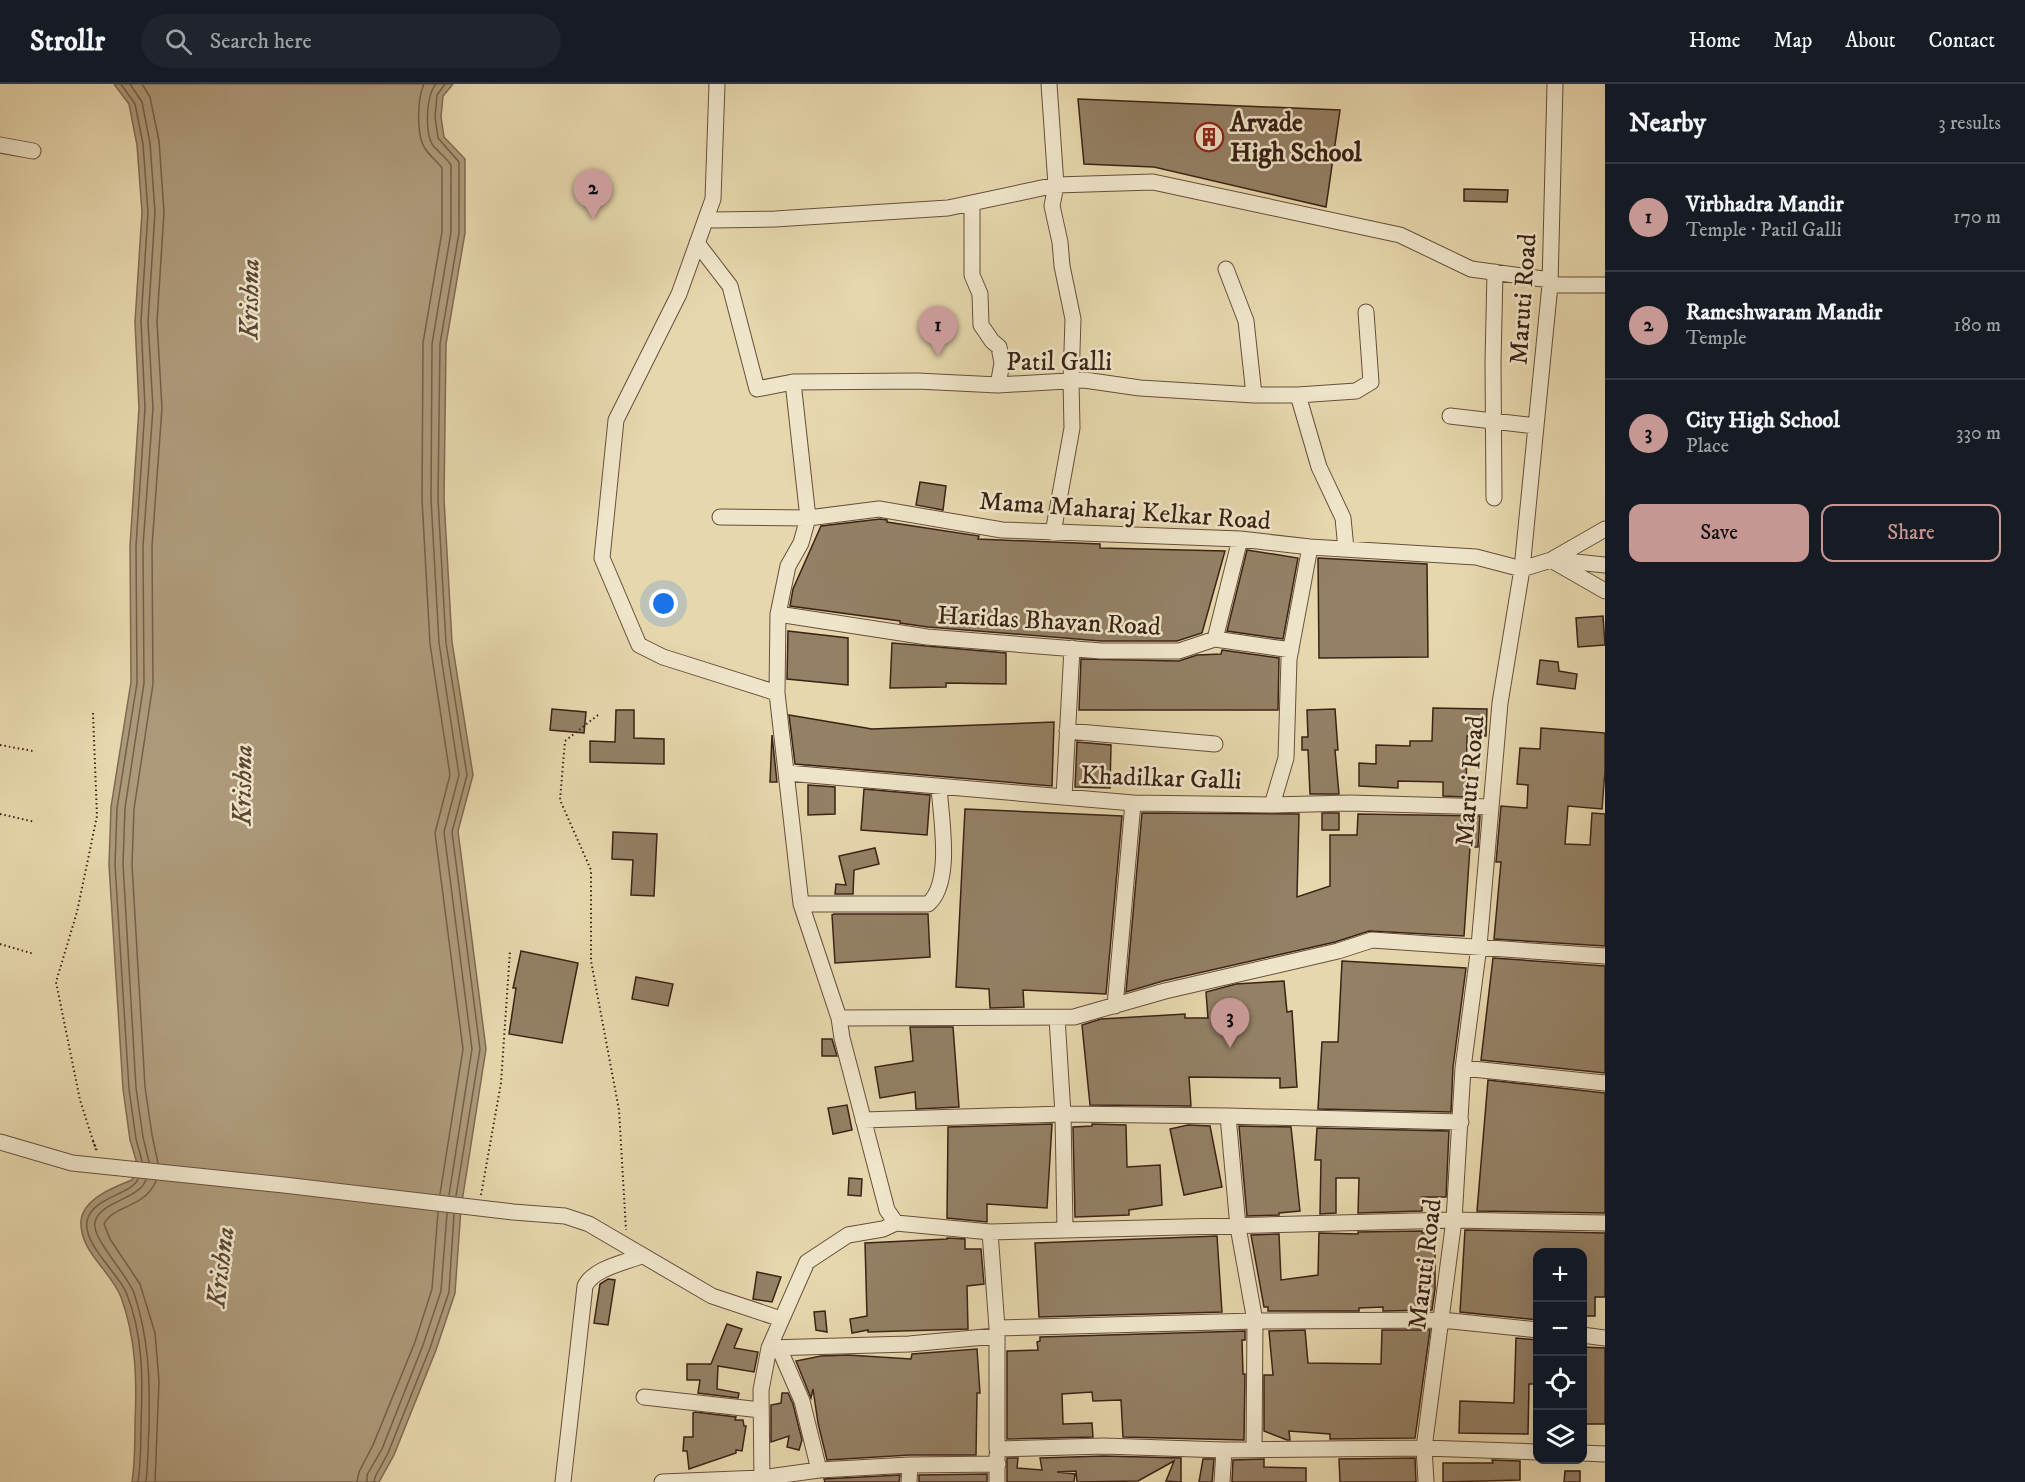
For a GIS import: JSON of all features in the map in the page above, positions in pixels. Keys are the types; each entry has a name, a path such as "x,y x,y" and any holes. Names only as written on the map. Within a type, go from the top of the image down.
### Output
{"street":[{"path":"717,84 713,199 679,294 616,420 602,558 639,645 663,657 777,693"},
{"path":"1050,84 1056,185 1052,206 1073,319 1072,428 1053,533"},
{"name":"Maruti Road","path":"1426,1482 1424,1448 1454,1220 1463,1068 1479,946 1500,703 1522,569 1550,282 1555,84"},
{"path":"0,145 33,151"},
{"path":"707,217 713,220 775,219 948,208 1056,185 1152,182 1400,235 1471,269 1550,282 1605,285"},
{"path":"972,203 972,275 981,294 981,325 999,347 1002,363 998,385"},
{"name":"Patil Galli","path":"697,243 730,286 757,389 793,382 917,381 998,385 1084,380 1140,388 1254,395 1356,391 1371,381 1366,312"},
{"path":"1226,270 1246,321 1254,395"},
{"path":"1494,498 1495,272"},
{"path":"793,382 808,518 801,543 788,566 778,614 777,693 787,773 788,804 801,904 839,1018 887,1210 896,1223"},
{"path":"1298,394 1319,467 1343,518 1346,549"},
{"path":"1450,416 1536,426"},
{"name":"Mama Maharaj Kelkar Road","path":"720,517 808,518 879,509 1002,530 1240,538 1310,548 1476,557 1522,569"},
{"path":"1522,569 1551,560 1605,529"},
{"path":"1240,538 1215,639 1291,650"},
{"name":"Khadilkar Galli","path":"787,773 1133,803 1272,805 1286,758 1291,650 1310,548"},
{"path":"1551,560 1605,565"},
{"path":"1551,560 1605,591"},
{"name":"Haridas Bhavan Road","path":"778,614 927,637 1101,651 1179,651 1215,639"},
{"path":"1064,797 1072,648"},
{"path":"1067,731 1215,744"},
{"path":"801,904 928,904 934,899 939,889 943,865 939,787"},
{"path":"1115,1006 1133,803"},
{"path":"1272,805 1350,803 1491,807"},
{"path":"839,1018 1057,1018 1080,1016 1165,991 1338,951 1372,940 1605,956"},
{"path":"1057,1018 1063,1114 1065,1229"},
{"path":"1463,1068 1605,1083"},
{"path":"863,1120 1063,1114 1461,1122"},
{"path":"1228,1116 1238,1227 1255,1321 1254,1450"},
{"path":"0,1142 72,1163 565,1216 589,1224 712,1296 781,1319"},
{"path":"761,1480 761,1390 781,1319 807,1262 848,1235 884,1229 896,1223 990,1232 1454,1220 1605,1223"},
{"path":"990,1232 997,1332 997,1482"},
{"path":"563,1482 585,1286 589,1278 596,1274 641,1256"},
{"path":"774,1348 909,1344 997,1332 1255,1321 1442,1320 1533,1329"},
{"path":"1587,1336 1605,1338"},
{"path":"774,1348 802,1401 819,1470"},
{"path":"644,1397 761,1410"},
{"path":"997,1449 1104,1446 1224,1450 1424,1448 1533,1452"},
{"path":"1222,1482 1224,1450"},
{"path":"1587,1453 1605,1454"},
{"path":"662,1482 761,1480 819,1470 910,1465 998,1464"},
{"path":"909,1482 910,1465"}],"path":[{"path":"93,713 98,816 77,912 56,982 80,1100 98,1153 93,1141"},
{"path":"598,715 565,741 560,800 591,870 591,960 619,1110 627,1236"},
{"path":"0,745 33,751"},
{"path":"0,814 35,822"},
{"path":"0,944 33,954"},
{"path":"481,1198 501,1083 510,951"}],"water":[{"name":"Krishna","path":"114,84 453,84 443,96 441,117 444,137 465,159 465,233 446,344 444,499 452,642 473,775 458,831 486,1049 461,1208 455,1293 436,1350 394,1455 379,1482 132,1482 136,1391 130,1328 121,1297 90,1251 82,1232 81,1221 87,1206 100,1195 132,1180 136,1170 123,1089 109,865 111,807 131,682 130,546 139,408 135,322 142,212 137,145 129,104"}],"building":[{"name":"Arvade High School","path":"1078,99 1340,110 1326,207 1154,167 1084,164"},
{"path":"1464,189 1508,190 1507,202 1464,201"},
{"path":"920,482 946,486 943,510 916,505"},
{"path":"880,519 979,536 978,539 1100,544 1100,548 1225,551 1202,633 1177,641 1101,641 928,627 790,606 793,589 821,526"},
{"path":"1247,550 1298,558 1283,639 1227,631"},
{"path":"1318,558 1427,564 1428,657 1319,658"},
{"path":"1603,616 1605,645 1578,647 1576,618"},
{"path":"788,631 848,638 848,685 787,679"},
{"path":"892,643 1006,653 1006,684 946,683 946,687 890,688"},
{"path":"1222,650 1279,658 1278,710 1079,710 1081,659 1179,661 1197,655 1221,654"},
{"path":"1540,660 1558,662 1559,671 1577,674 1575,689 1537,684"},
{"path":"1433,708 1487,709 1486,736 1467,736 1466,797 1443,796 1443,782 1398,781 1398,788 1359,786 1359,763 1376,764 1376,745 1410,746 1410,741 1432,741"},
{"path":"552,709 586,712 584,733 550,730"},
{"path":"1335,709 1338,750 1335,750 1339,794 1310,794 1308,750 1302,750 1302,737 1308,737 1307,710"},
{"path":"616,710 634,710 634,738 664,739 664,764 590,762 590,741 615,742"},
{"path":"789,715 872,729 1054,722 1052,786 795,764"},
{"path":"1541,728 1605,733 1602,809 1568,806 1565,844 1590,845 1592,813 1605,814 1605,946 1494,939 1501,862 1496,862 1501,806 1527,808 1528,785 1517,784 1520,748 1540,749"},
{"path":"772,735 777,782 770,782"},
{"path":"1077,742 1111,745 1110,788 1075,787"},
{"path":"808,785 835,787 835,814 808,815"},
{"path":"864,789 930,795 927,835 861,830"},
{"path":"965,809 1122,816 1106,994 1023,990 1024,1007 990,1008 989,989 956,987"},
{"path":"1142,813 1299,814 1297,897 1330,886 1330,835 1357,835 1358,814 1480,816 1478,847 1470,847 1464,936 1369,931 1335,942 1163,981 1126,992"},
{"path":"1322,813 1339,813 1339,830 1322,830"},
{"path":"613,832 657,834 654,896 631,895 633,860 612,859"},
{"path":"875,848 879,864 854,870 853,894 835,894 836,884 846,885 839,856"},
{"path":"928,914 930,957 835,963 832,915"},
{"path":"521,951 578,963 562,1043 509,1034 516,988 513,988"},
{"path":"1493,958 1605,966 1605,1073 1481,1060"},
{"path":"1342,961 1466,968 1453,1067 1451,1112 1318,1109 1322,1042 1338,1042"},
{"path":"636,977 673,984 668,1006 632,999"},
{"path":"1284,981 1287,1012 1292,1011 1297,1087 1280,1088 1280,1078 1189,1077 1191,1106 1090,1105 1082,1025 1101,1019 1185,1014 1185,1018 1208,1018 1206,992 1236,984"},
{"path":"910,1027 953,1027 959,1107 916,1109 915,1092 880,1098 875,1067 913,1061"},
{"path":"822,1039 832,1039 837,1056 822,1056"},
{"path":"1488,1080 1605,1093 1605,1213 1477,1211"},
{"path":"847,1105 852,1130 833,1134 828,1108"},
{"path":"1052,1124 1047,1208 987,1204 987,1222 947,1218 948,1127"},
{"path":"1092,1124 1126,1125 1127,1167 1160,1165 1162,1205 1129,1210 1129,1215 1075,1217 1073,1127 1092,1126"},
{"path":"1188,1125 1210,1126 1222,1187 1184,1195 1170,1129"},
{"path":"1239,1126 1291,1127 1300,1211 1279,1213 1279,1215 1247,1216"},
{"path":"1317,1128 1449,1131 1446,1197 1422,1197 1422,1211 1358,1213 1359,1178 1336,1178 1336,1213 1320,1214 1321,1160 1315,1160"},
{"path":"849,1178 862,1179 861,1196 848,1195"},
{"path":"1465,1230 1605,1233 1605,1297 1595,1297 1595,1316 1587,1316 1587,1248 1533,1248 1533,1319 1460,1312"},
{"path":"1422,1231 1422,1233 1435,1233 1435,1289 1432,1310 1383,1311 1383,1307 1359,1308 1359,1311 1268,1311 1268,1307 1264,1307 1251,1235 1279,1234 1281,1280 1318,1275 1319,1233"},
{"path":"1217,1236 1222,1312 1039,1317 1035,1243"},
{"path":"965,1239 965,1249 981,1249 984,1284 967,1286 968,1329 868,1332 868,1330 852,1333 850,1319 867,1316 865,1243"},
{"path":"757,1272 781,1277 772,1302 753,1299"},
{"path":"608,1279 615,1280 608,1325 594,1323 600,1284"},
{"path":"825,1311 827,1332 816,1330 814,1312"},
{"path":"727,1324 742,1329 734,1348 758,1352 754,1372 718,1366 717,1389 739,1393 738,1398 698,1393 700,1380 687,1380 687,1364 711,1364"},
{"path":"1305,1330 1308,1363 1381,1364 1382,1330 1430,1330 1415,1438 1330,1439 1330,1434 1289,1431 1290,1440 1287,1440 1264,1431 1264,1375 1273,1375 1269,1331"},
{"path":"1245,1331 1245,1340 1242,1340 1243,1374 1245,1374 1244,1440 1123,1437 1121,1400 1093,1401 1092,1392 1062,1394 1063,1424 1092,1423 1093,1437 1007,1439 1007,1351 1038,1350 1037,1342 1040,1341 1040,1337"},
{"path":"1516,1338 1533,1340 1533,1384 1529,1384 1528,1434 1459,1433 1460,1401 1514,1403"},
{"path":"1587,1347 1605,1348 1605,1424 1587,1424"},
{"path":"977,1349 980,1393 977,1393 976,1455 910,1455 827,1460 813,1389 811,1398 796,1361 821,1356 848,1355 911,1359 912,1354"},
{"path":"782,1393 788,1393 793,1404 802,1440 799,1450 787,1447 789,1436 771,1442 771,1405 781,1403"},
{"path":"693,1413 736,1417 735,1420 743,1420 746,1426 742,1451 736,1450 736,1453 689,1469 687,1451 683,1451 684,1437 693,1437"},
{"path":"1104,1456 1181,1458 1181,1482 1166,1481 1174,1461 1138,1481 1077,1482 1076,1471 1057,1472 1075,1474 1074,1482 1007,1482 1007,1458 1018,1458 1017,1468 1042,1470 1040,1458"},
{"path":"1415,1458 1416,1482 1340,1482 1339,1459"},
{"path":"1203,1459 1214,1459 1212,1482 1199,1482"},
{"path":"1264,1459 1264,1467 1306,1468 1306,1482 1232,1482 1233,1460"},
{"path":"1492,1460 1520,1461 1520,1480 1443,1482 1443,1463 1493,1463"},
{"path":"1565,1471 1580,1471 1580,1482 1564,1482"},
{"path":"987,1474 987,1482 919,1482 919,1475"},
{"path":"900,1475 899,1482 825,1482 824,1479"}],"place":[{"name":"Arvade High School","path":"1209,137"},
{"name":"Rameshwaram Mandir","path":"593,219"},
{"name":"Virbhadra Mandir","path":"938,356"},
{"name":"City High School","path":"1230,1048"}]}
